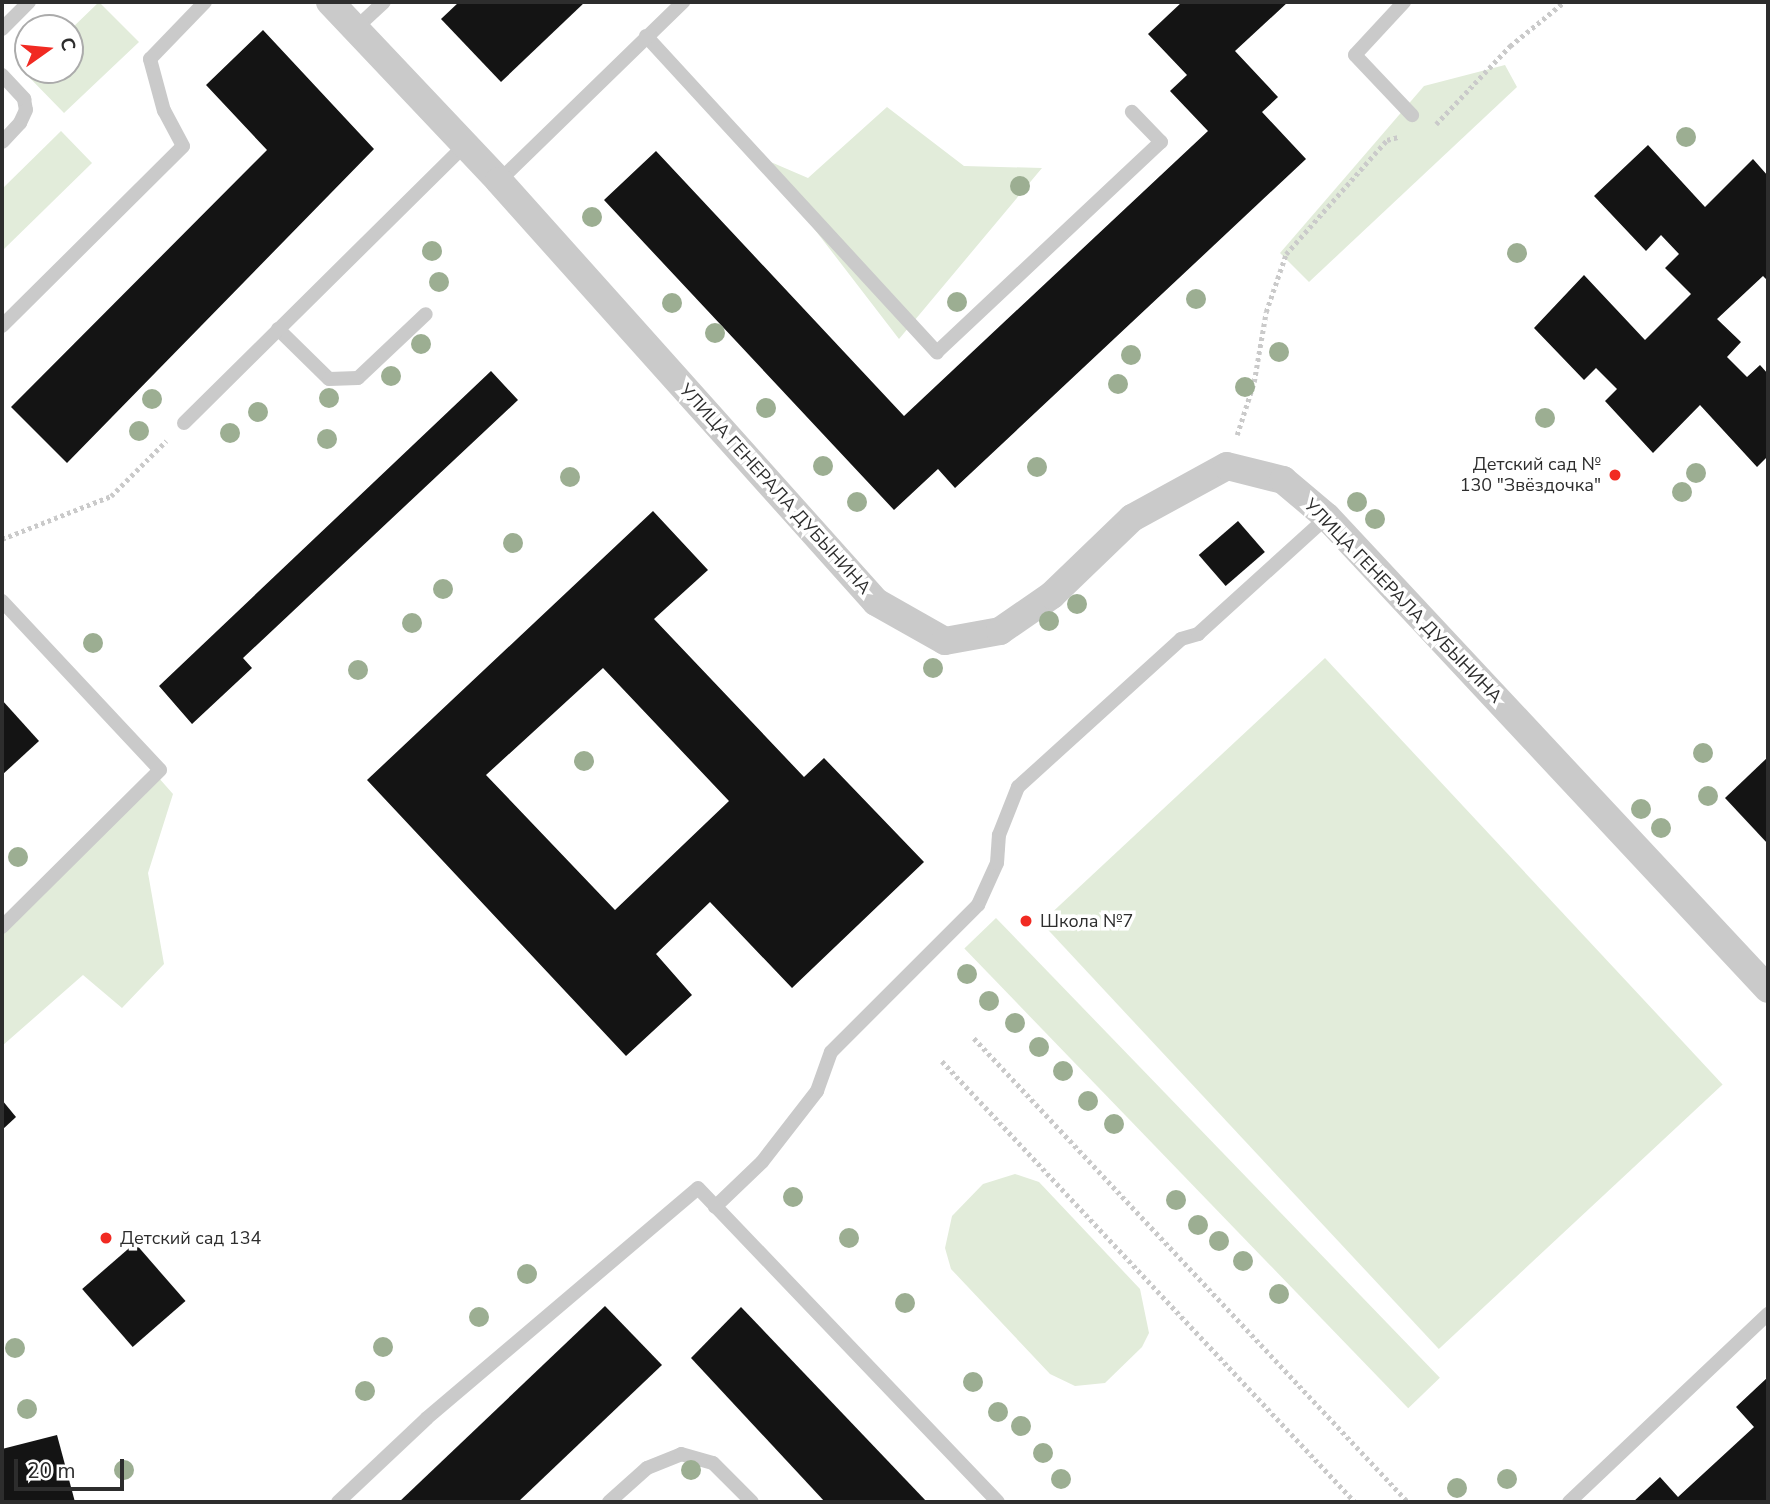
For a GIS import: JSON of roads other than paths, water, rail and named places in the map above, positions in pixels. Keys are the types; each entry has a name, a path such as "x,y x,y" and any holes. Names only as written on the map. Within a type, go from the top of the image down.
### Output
{"street":[{"name":"УЛИЦА ГЕНЕРАЛА ДУБЫНИНА","path":"330,2 499,181 876,602 945,641 1000,631 1052,595 1132,518 1227,466 1283,480 1327,517 1768,989"}],"lane":[{"path":"2,29 29,2"},
{"path":"2,326 183,146 164,111 150,59 205,2"},
{"path":"356,28 384,2"},
{"path":"499,181 683,2"},
{"path":"1404,2 1354,55 1412,116"},
{"path":"646,36 937,352 1161,142 1132,112"},
{"path":"2,75 24,99 26,110 20,123 2,142"},
{"path":"184,423 465,145"},
{"path":"278,329 329,379 358,378 426,314"},
{"path":"715,1207 762,1162 817,1091 831,1052 978,905 997,863 999,835 1018,787 1181,639 1198,634 1327,517"},
{"path":"2,601 160,770 2,926"},
{"path":"338,1502 427,1418 698,1188 998,1502"},
{"path":"1569,1502 1768,1314"},
{"path":"609,1502 647,1468 681,1454 713,1463 752,1502"}],"place":[{"name":"Детский сад № 130 \"Звёздочка\"","path":"1615,475"},
{"name":"Школа №7","path":"1026,921"},
{"name":"Детский сад 134","path":"106,1238"}]}
